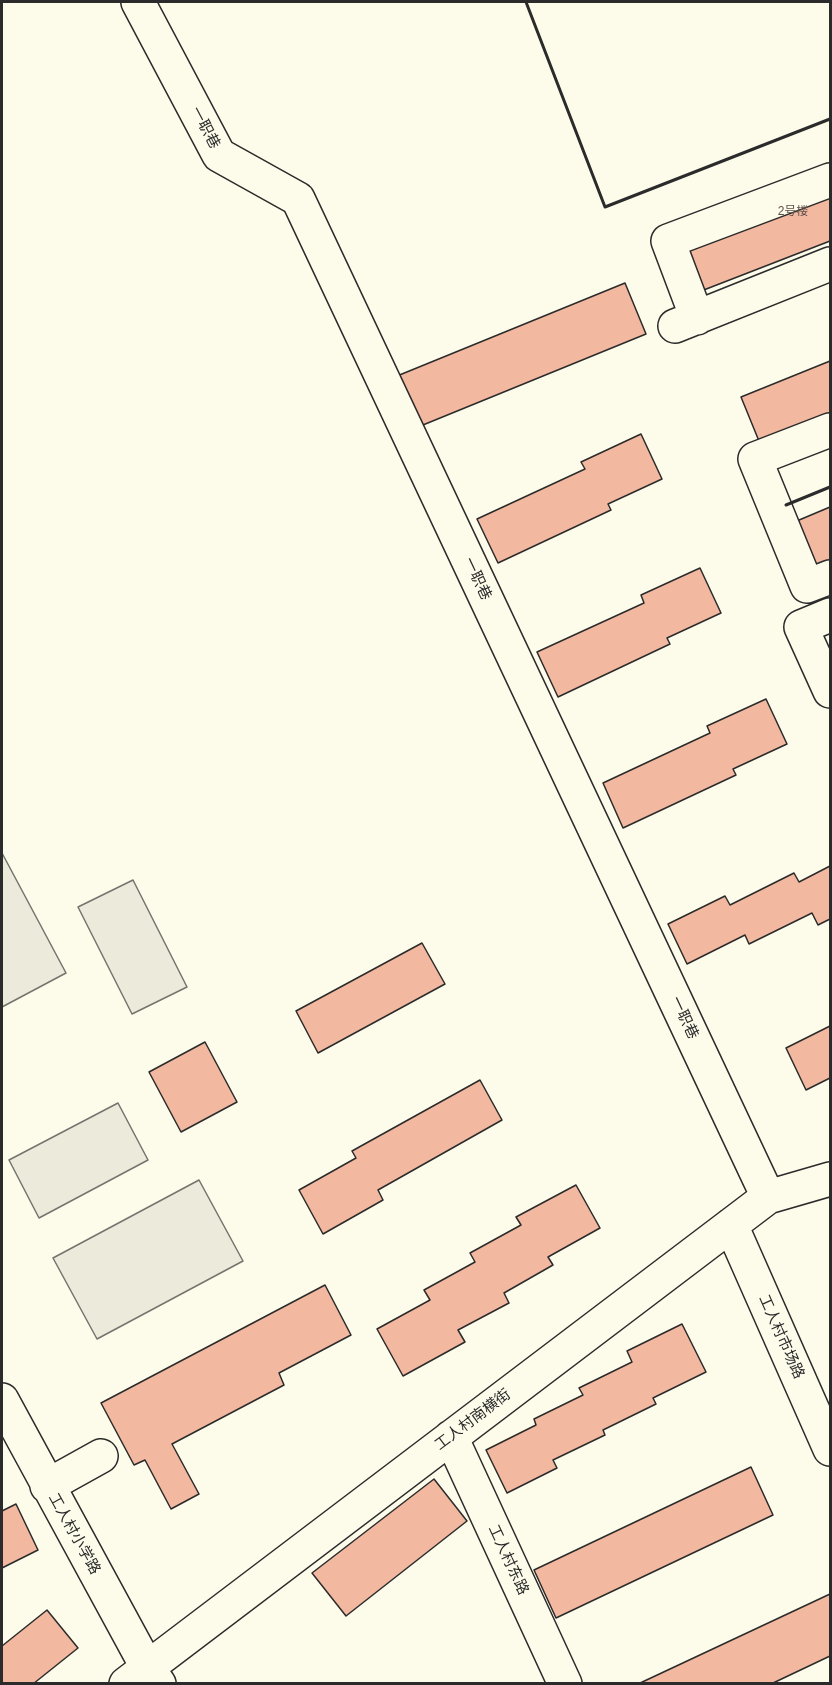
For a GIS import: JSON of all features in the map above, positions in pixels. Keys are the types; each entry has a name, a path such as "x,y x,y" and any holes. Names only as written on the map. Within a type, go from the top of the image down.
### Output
{"street":[{"name":"一职巷","path":"138,2 219,154 298,199 768,1197"},
{"path":"831,180 668,241 686,322 831,264"},
{"path":"831,430 755,459 807,586 831,577"},
{"path":"831,615 801,627 831,691"},
{"name":"工人村南横街","path":"144,1678 451,1437 768,1197 831,1179"},
{"name":"工人村市场路","path":"731,1225 831,1449"},
{"name":"工人村小学路","path":"2,1400 144,1678"},
{"name":"工人村东路","path":"451,1437 565,1683"},
{"path":"47,1486 101,1456"}],"shaded area":[{"path":"2,853 66,973 2,1007"},
{"path":"133,880 187,987 132,1014 78,907"},
{"path":"118,1103 148,1160 39,1218 9,1160"},
{"path":"199,1180 243,1261 97,1339 53,1258"}],"building":[{"path":"830,183 830,241 696,293 677,243"},
{"path":"625,283 646,334 418,427 397,376"},
{"path":"830,361 830,419 761,446 741,397"},
{"path":"641,434 662,479 608,504 611,510 498,563 477,519 585,469 581,462"},
{"path":"830,507 830,565 812,573 792,523"},
{"path":"700,568 721,613 667,638 670,644 558,697 537,652 644,603 641,595"},
{"path":"766,699 787,744 733,769 736,775 623,828 603,783 710,733 707,726"},
{"path":"830,866 830,919 818,925 812,913 749,944 745,935 687,964 668,924 725,896 730,905 794,873 799,882"},
{"path":"422,943 445,984 318,1053 296,1011"},
{"path":"830,1026 830,1078 806,1090 786,1048"},
{"path":"205,1042 237,1102 181,1132 149,1072"},
{"path":"480,1080 502,1120 378,1190 383,1200 323,1234 299,1190 356,1158 352,1151"},
{"path":"576,1185 600,1228 548,1257 553,1265 504,1293 509,1303 458,1330 465,1342 403,1376 377,1329 430,1300 424,1290 475,1262 470,1253 521,1225 516,1217"},
{"path":"325,1285 351,1335 279,1373 284,1385 172,1444 199,1494 171,1509 145,1460 134,1465 101,1403"},
{"path":"682,1324 706,1372 653,1398 656,1404 603,1430 605,1435 553,1460 557,1468 507,1493 486,1450 536,1425 534,1419 583,1395 579,1388 632,1362 627,1351"},
{"path":"751,1467 773,1515 556,1618 534,1570"},
{"path":"434,1479 467,1521 346,1616 312,1573"},
{"path":"16,1504 38,1550 2,1568 2,1511"},
{"path":"830,1594 830,1656 771,1684 638,1684"},
{"path":"47,1610 78,1648 33,1684 2,1684 2,1646"}],"wall":[{"path":"526,2 605,207 830,119"},
{"path":"786,505 830,487"}]}
